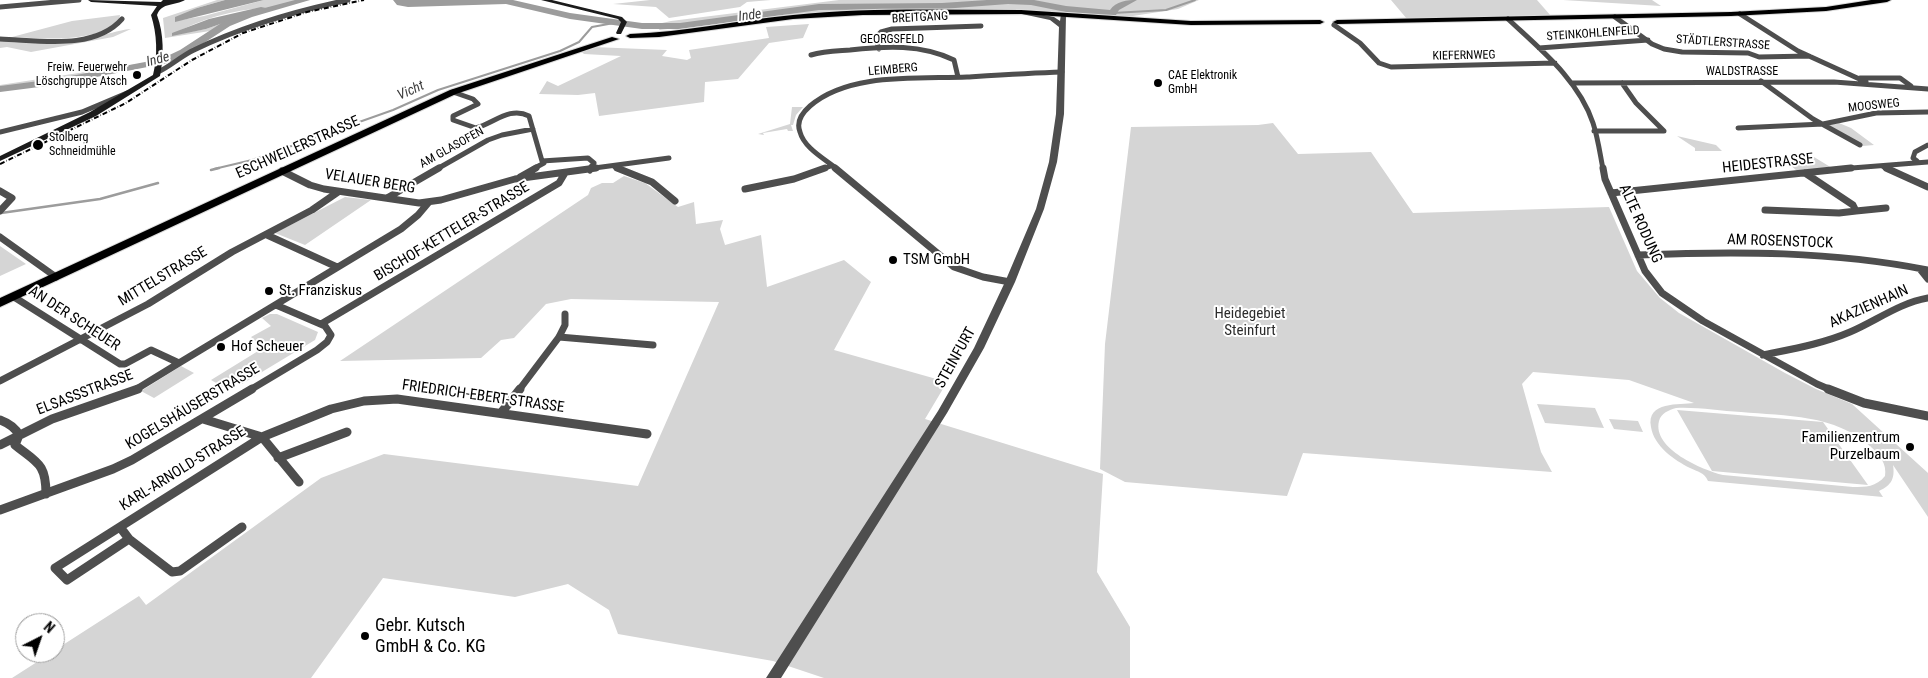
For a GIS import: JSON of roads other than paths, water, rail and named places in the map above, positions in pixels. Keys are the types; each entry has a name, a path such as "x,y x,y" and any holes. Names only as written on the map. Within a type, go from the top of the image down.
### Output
{"main road":[{"path":"91,0 165,2 182,0"},
{"path":"544,0 613,15 620,30"},
{"path":"1021,12 1191,23 1320,22 1322,19 1328,18 1336,24 1409,20 1740,14 1826,9 1887,0"},
{"path":"0,159 66,128 132,92 153,78 158,72 160,61 159,29 154,15 165,2"},
{"name":"ESCHWEILERSTRASSE","path":"0,303 282,171 393,122 453,92 620,30 623,39 630,36 659,35 793,17 862,13 1021,12"}],"street":[{"path":"0,7 79,0"},
{"path":"158,72 193,51 250,26 298,10 348,0"},
{"path":"1021,12 1052,18 1062,26"},
{"path":"1740,14 1809,56 1867,83"},
{"name":"STEINFURT","path":"774,677 942,413 979,348 1010,282 1040,209 1058,136 1063,15"},
{"name":"STÄDTLERSTRASSE","path":"1615,17 1660,47 1675,51 1748,53 1760,57 1809,56"},
{"path":"0,40 61,40 88,37 114,28 122,19"},
{"name":"ALTE RODUNG","path":"1508,19 1555,63 1571,83 1588,111 1605,179 1645,271 1662,293 1691,314 1818,384 1856,400 1928,416"},
{"name":"KIEFERNWEG","path":"1336,24 1360,43 1375,60 1391,67 1555,63"},
{"name":"BREITGANG","path":"879,49 875,40 878,34 892,28 981,26"},
{"name":"STEINKOHLENFELD","path":"1538,48 1648,40"},
{"name":"GEORGSFELD","path":"810,55 879,49 925,49 944,53 954,60 958,77"},
{"name":"LEIMBERG","path":"1010,282 983,277 954,267 804,142 799,132 798,123 802,114 817,100 838,90 874,82 1062,72"},
{"name":"WALDSTRASSE","path":"1858,78 1900,78 1913,87"},
{"name":"WALDSTRASSE","path":"1571,83 1762,81 1867,83 1928,89"},
{"name":"MOOSWEG","path":"1762,81 1823,124 1860,145"},
{"path":"1594,131 1664,131 1636,103 1622,83"},
{"path":"0,132 82,112 120,95 132,92"},
{"path":"453,92 476,100 478,104 453,116 453,120 476,128 509,112 518,111 529,116 540,160 544,163 588,158 594,163 590,170"},
{"name":"MOOSWEG","path":"1738,128 1823,124 1876,114 1928,112"},
{"name":"AM GLASOFEN","path":"387,198 488,140 502,135 533,129"},
{"path":"1917,162 1913,158 1916,152 1928,145"},
{"name":"VELAUER BERG","path":"282,171 310,185 338,192 412,202 429,202 515,179 670,158"},
{"name":"HEIDESTRASSE","path":"1611,193 1881,165 1928,162"},
{"name":"VELAUER BERG","path":"515,179 544,163"},
{"path":"1881,165 1928,188"},
{"path":"745,189 794,178 831,166"},
{"path":"613,167 652,182 675,201"},
{"name":"BISCHOF-KETTELER-STRASSE","path":"321,324 559,183 565,173"},
{"path":"1805,173 1853,205 1856,211"},
{"path":"0,191 12,198 0,210"},
{"name":"MITTELSTRASSE","path":"0,381 148,304 226,256 312,210 338,192"},
{"path":"179,363 411,222 429,202"},
{"path":"1765,210 1783,209 1845,213 1886,208"},
{"path":"267,235 338,267"},
{"path":"0,237 56,277"},
{"name":"AM ROSENSTOCK","path":"1638,255 1763,253 1841,258 1928,270"},
{"path":"1920,269 1928,279"},
{"name":"AN DER SCHEUER","path":"14,297 120,364 126,364 151,350 179,363"},
{"name":"AKAZIENHAIN","path":"1763,355 1798,348 1848,333 1870,323 1906,302 1928,298"},
{"path":"276,305 321,324"},
{"path":"501,414 559,337 565,325 566,314"},
{"name":"KOGELSHÄUSERSTRASSE","path":"0,510 132,460 203,419 321,347 331,335 326,326 321,324"},
{"path":"559,337 653,344"},
{"name":"ELSASSSTRASSE","path":"0,445 52,419 137,389 179,363"},
{"name":"FRIEDRICH-EBERT-STRASSE","path":"262,437 314,415 348,404 372,400 397,399 647,434"},
{"path":"203,419 262,437 299,482"},
{"path":"0,420 5,421 17,430 19,435 15,445 45,471 46,494"},
{"path":"278,458 347,432"},
{"name":"KARL-ARNOLD-STRASSE","path":"129,540 67,580 55,568 262,437"},
{"name":"KARL-ARNOLD-STRASSE","path":"120,526 129,540 172,572 180,571 242,526"}],"waterway":[{"name":"Inde","path":"0,89 55,82 164,61 184,52 216,29 237,19 306,0"},
{"name":"Inde","path":"397,0 400,3 408,4 506,1 570,16 642,26 680,26 819,7 942,6 1008,1 1031,2 1066,9 1113,13 1116,8 1133,0"},
{"name":"Inde","path":"1003,0 1008,1"},
{"path":"1113,13 1166,10 1195,0"},
{"name":"Vicht","path":"214,169 252,160 393,110 438,90 560,51 579,42 592,27 614,23"},
{"name":"Vicht","path":"211,170 219,168"},
{"name":"Vicht","path":"1,213 100,199 158,183"}],"railway":[{"path":"0,164 126,103 192,60 243,33 307,12 364,0"}],"place":[{"name":"Freiw. Feuerwehr Löschgruppe Atsch","path":"137,75"},
{"name":"CAE Elektronik GmbH","path":"1158,83"},
{"name":"Stolberg Schneidmühle","path":"38,145"},
{"name":"TSM GmbH","path":"893,260"},
{"name":"St. Franziskus","path":"269,291"},
{"name":"Hof Scheuer","path":"221,347"},
{"name":"Familienzentrum Purzelbaum","path":"1910,447"},
{"name":"Gebr. Kutsch GmbH & Co. KG","path":"365,636"}],"park label":[{"name":"Heidegebiet Steinfurt","path":"1250,322"}]}
